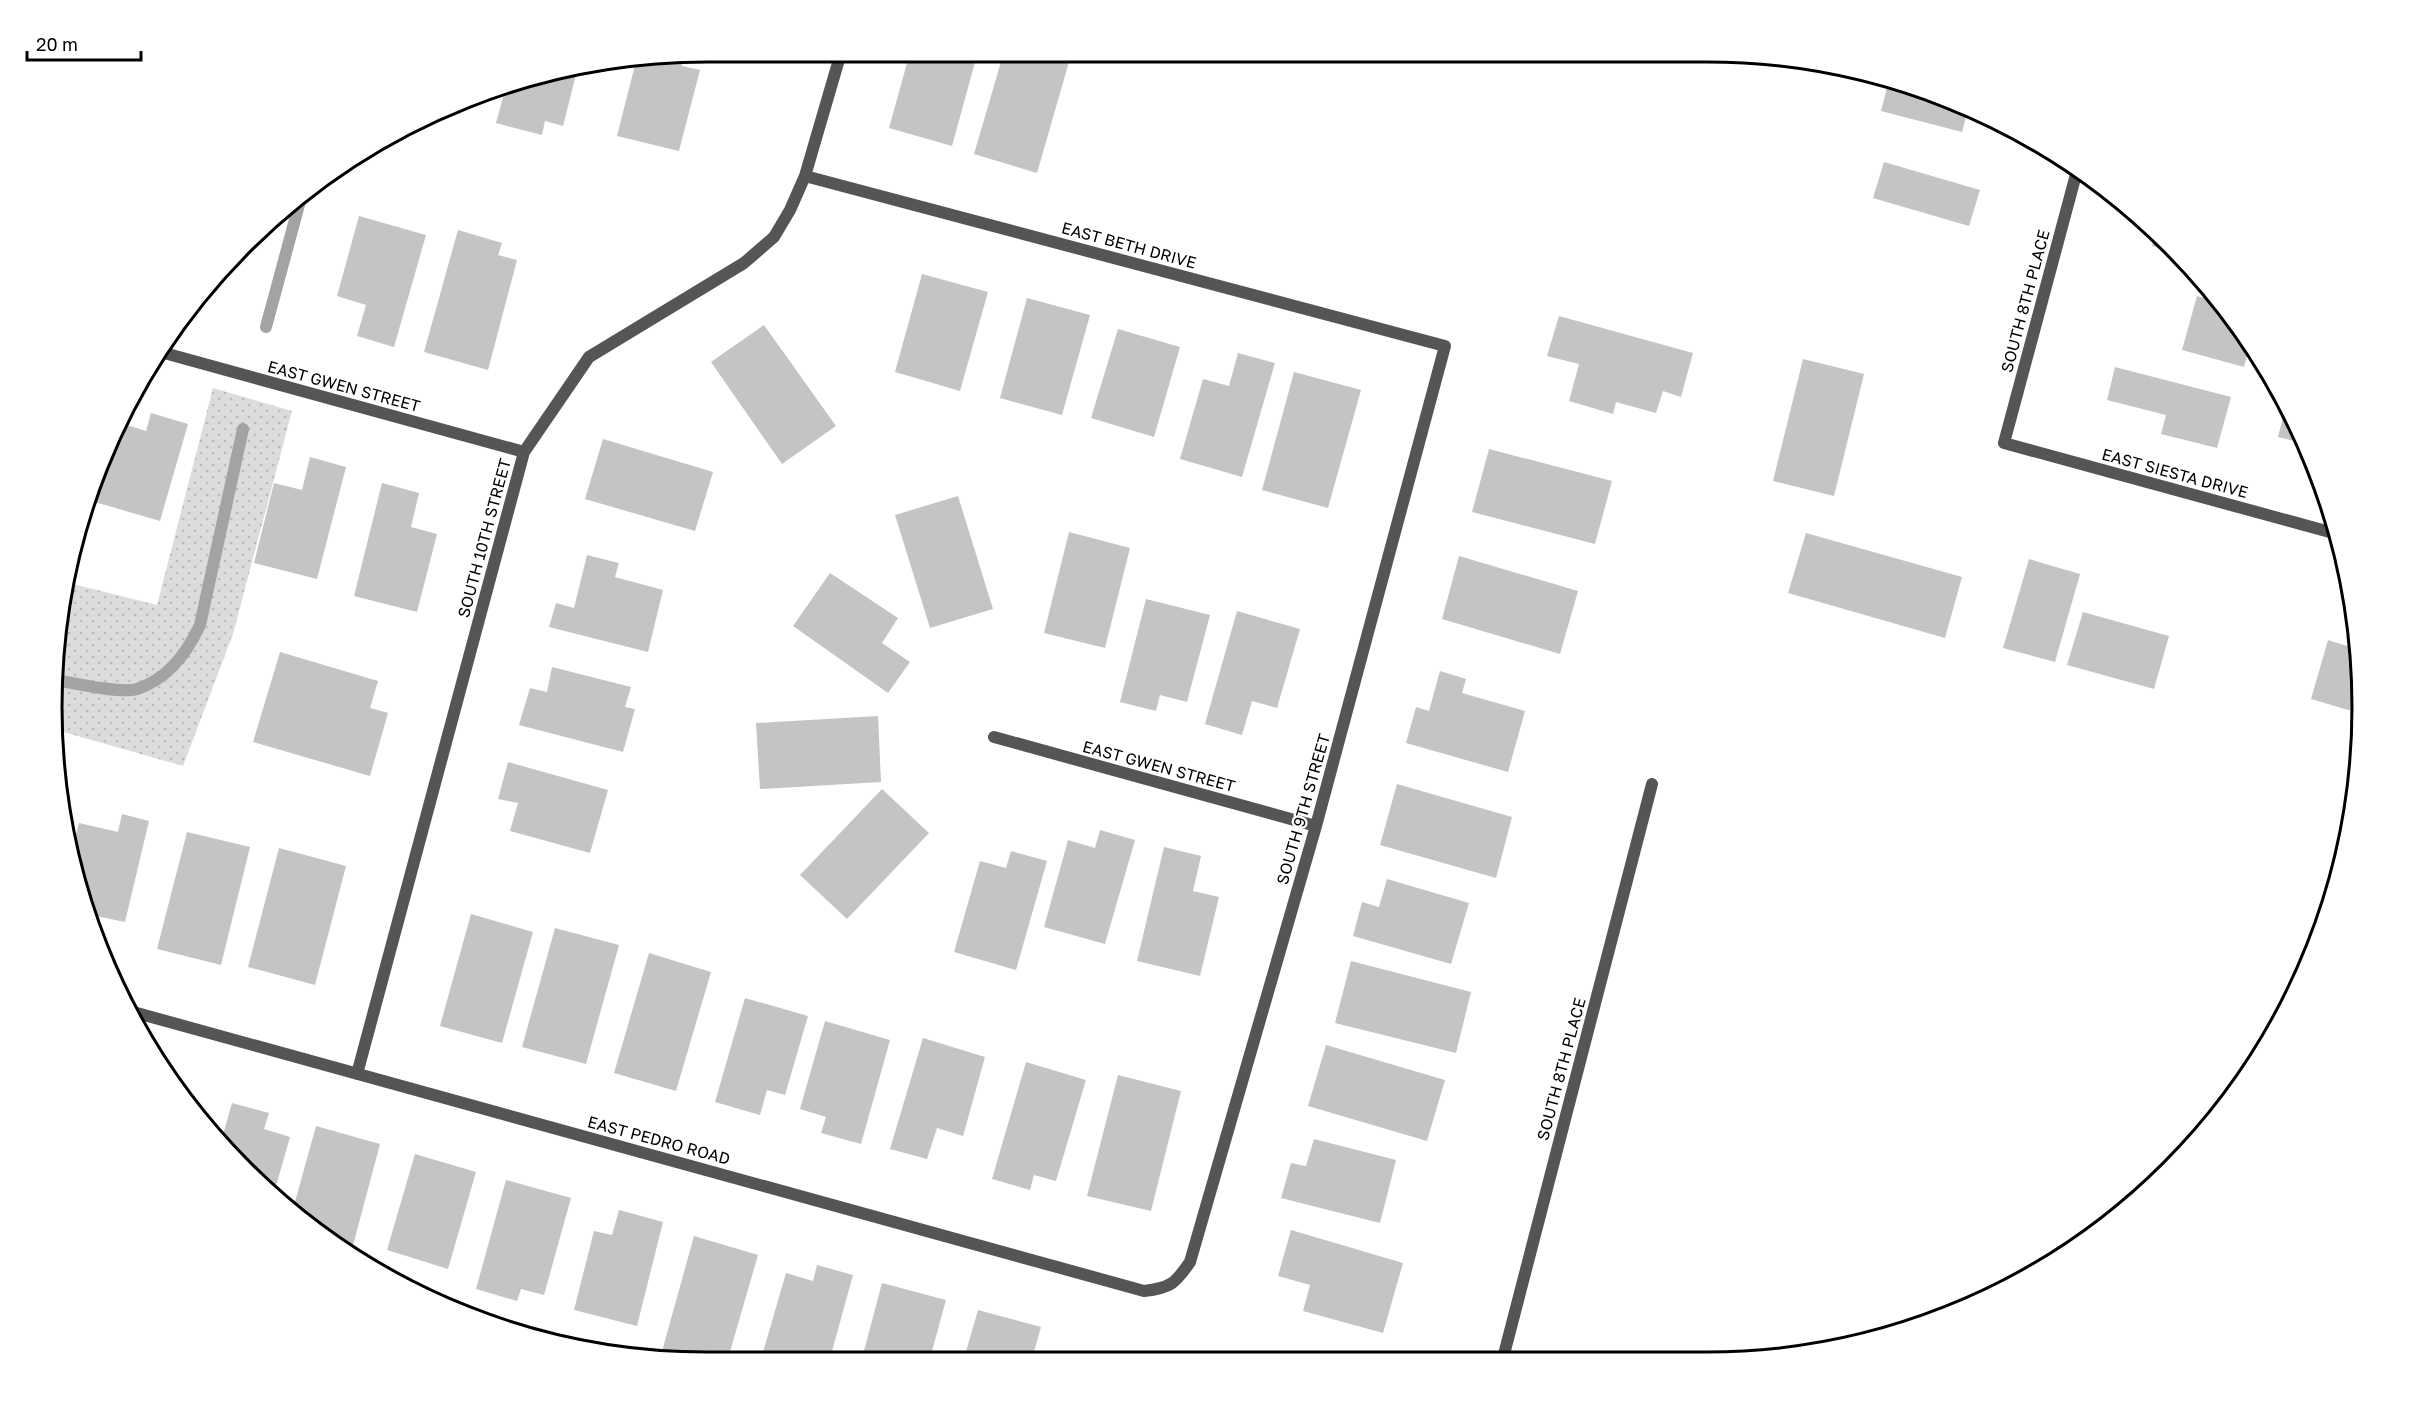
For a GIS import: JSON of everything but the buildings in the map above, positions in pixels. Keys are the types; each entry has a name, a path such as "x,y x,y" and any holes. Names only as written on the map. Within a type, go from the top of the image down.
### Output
{"street":[{"name":"SOUTH 10TH STREET","path":"357,1074 524,452 589,357 744,263 774,237 790,210 805,176 839,61"},
{"name":"EAST BETH DRIVE","path":"805,176 1445,346"},
{"name":"SOUTH 8TH PLACE","path":"2004,443 2075,177"},
{"name":"SOUTH 9TH STREET","path":"1180,1276 1190,1262 1316,826 1445,346"},
{"name":"EAST GWEN STREET","path":"167,354 524,452"},
{"name":"EAST SIESTA DRIVE","path":"2004,443 2328,532"},
{"name":"EAST GWEN STREET","path":"994,737 1316,826"},
{"name":"SOUTH 8TH PLACE","path":"1505,1352 1652,784"},
{"name":"EAST PEDRO ROAD","path":"139,1014 1144,1291 1165,1288 1180,1276"}],"shaded area":[{"path":"213,388 292,411 233,634 183,766 63,732 63,665 73,584 157,605"}],"waterway":[{"path":"266,327 298,208"},
{"path":"63,681 108,689 137,689 158,679 183,655 200,625 243,429"}]}
